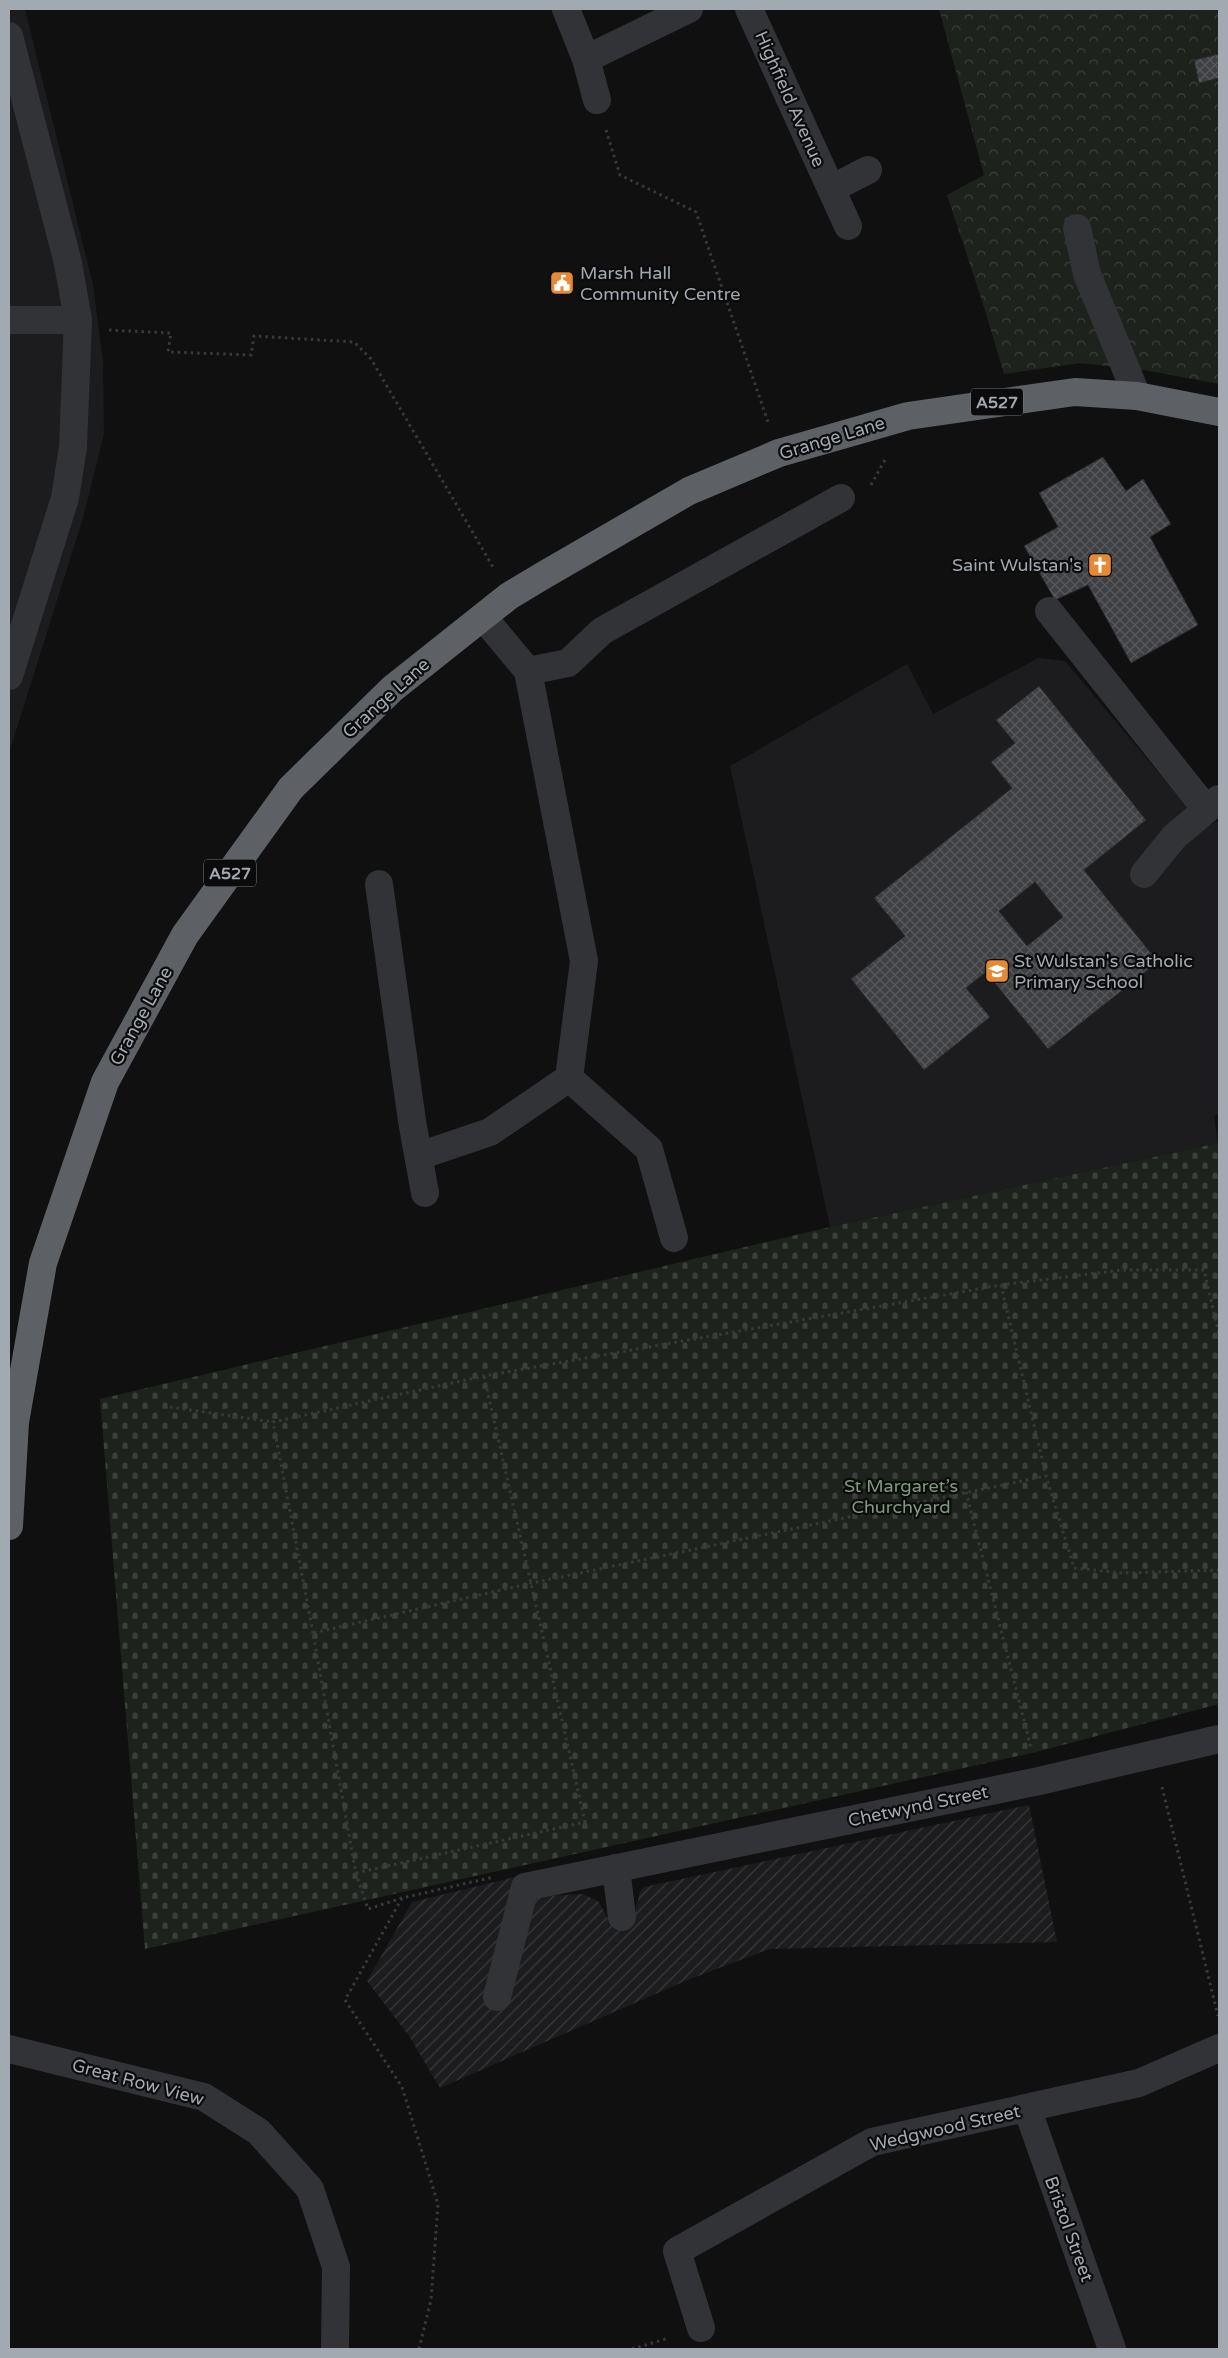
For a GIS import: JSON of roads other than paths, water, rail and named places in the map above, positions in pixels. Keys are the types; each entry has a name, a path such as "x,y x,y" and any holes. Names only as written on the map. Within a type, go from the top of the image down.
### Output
{"highway":[{"name":"Grange Lane","path":"9,1526 15,1422 43,1263 105,1082 185,935 291,788 392,689 510,596 689,491 778,453 908,416 1075,392 1137,396 1219,412"}],"street":[{"path":"566,9 586,59 597,100"},
{"path":"586,59 688,9"},
{"name":"Highfield Avenue","path":"749,9 848,226"},
{"path":"9,36 68,262 78,320 73,447 65,498 9,676"},
{"name":"Highfield Avenue","path":"831,189 868,170"},
{"path":"1077,228 1087,274 1137,396"},
{"path":"9,320 78,320"},
{"path":"528,671 568,663 602,631 842,498"},
{"path":"1049,611 1213,804 1174,837 1144,874"},
{"path":"419,1156 490,1132 570,1078 584,962 528,671 483,617"},
{"path":"379,884 412,1121 425,1192"},
{"path":"570,1078 649,1149 674,1238"},
{"name":"Chetwynd Street","path":"497,1997 525,1887 1040,1781 1219,1739"},
{"path":"616,1868 622,1917"},
{"name":"Great Row View","path":"9,2048 204,2097 259,2132 310,2189 336,2267 335,2349"},
{"name":"Wedgwood Street","path":"701,2328 677,2251 872,2142 1139,2083 1219,2048"},
{"name":"Bristol Street","path":"1027,2108 1112,2349"}],"place":[{"name":"Marsh Hall Community Centre","path":"562,283"},
{"name":"Saint Wulstan's","path":"1100,565"},
{"name":"St Wulstan's Catholic Primary School","path":"997,971"}],"park label":[{"name":"St Margaret’s Churchyard","path":"901,1496"}]}
